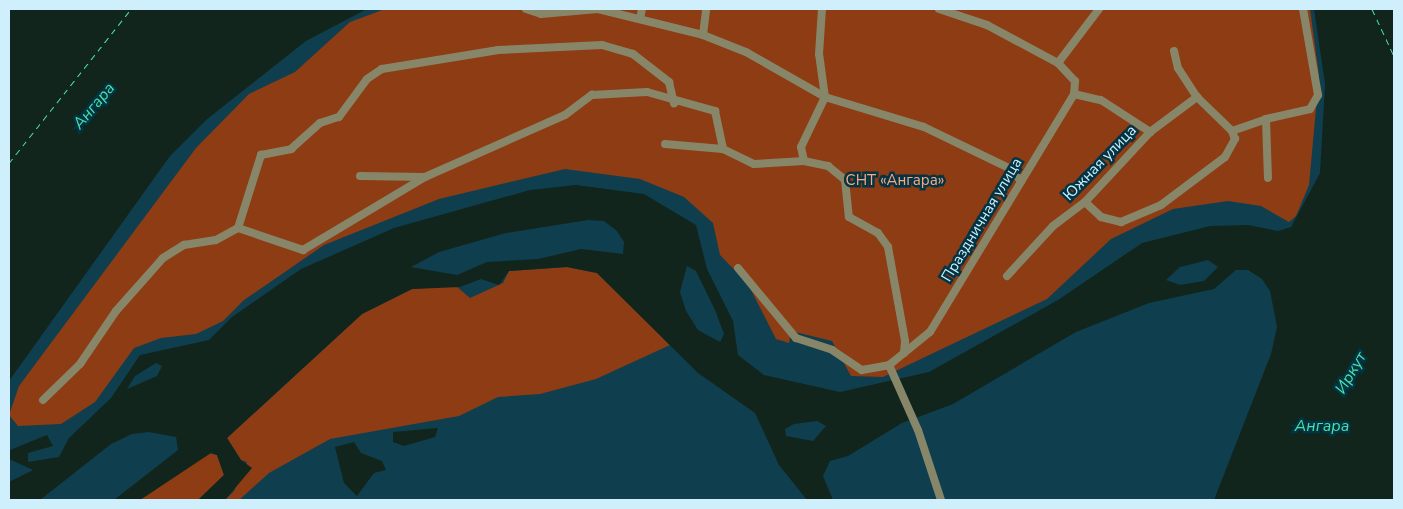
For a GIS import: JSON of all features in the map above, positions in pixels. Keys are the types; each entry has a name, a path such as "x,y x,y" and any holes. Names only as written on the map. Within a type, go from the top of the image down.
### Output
{"street":[{"path":"526,9 541,14 598,9 703,35 746,52 825,97 899,116 1009,168 1021,181"},
{"path":"640,19 642,9"},
{"path":"703,35 706,9"},
{"path":"804,161 801,147 825,97 819,54 822,9"},
{"path":"939,9 987,25 1058,63 1075,81 1074,94 1101,100 1150,132"},
{"path":"1058,63 1099,9"},
{"path":"1232,131 1266,119 1310,109 1318,95 1302,9"},
{"path":"43,400 80,364 116,311 163,258 184,245 216,240 238,228 262,155 291,149 320,123 339,117 367,79 382,69 498,50 602,45 633,54 669,82 674,103"},
{"path":"1085,202 1102,216 1121,222 1161,205 1225,157 1235,139 1232,131 1197,97 1178,68 1174,51"},
{"path":"238,228 303,250 425,177 564,115 592,95 647,92 674,103 715,111 723,149"},
{"name":"Праздничная улица","path":"891,368 904,353 930,332 1074,94"},
{"name":"Южная улица","path":"1007,276 1054,226 1085,202 1150,132 1197,97"},
{"path":"1266,119 1268,178"},
{"path":"665,144 723,149 754,164 804,161 828,166 844,180 849,217 878,233 888,247 904,328 904,353"},
{"path":"360,176 425,177"},
{"path":"738,268 796,338 832,350 866,371 891,368 918,430 941,500"}],"green space":[{"name":"СНТ «Ангара»","path":"385,9 1310,9 1319,76 1309,185 1296,216 1289,222 1261,206 1228,201 1173,209 1111,239 1047,299 883,377 851,376 832,341 791,331 789,343 776,339 748,284 720,255 713,223 684,197 640,179 565,169 439,199 324,245 244,300 223,321 196,334 161,338 134,348 95,402 61,424 18,426 9,415 19,386 196,148 249,94 295,72 350,22"},
{"path":"567,267 597,273 670,345 596,379 540,394 498,397 459,416 330,439 269,473 239,500 225,500 234,491 247,462 241,460 227,438 362,314 412,289 456,286 470,298 503,283 509,271"},
{"path":"209,453 217,455 224,475 198,500 140,500"}],"water":[{"name":"Ангара","path":"9,9 367,9 306,41 206,120 170,156 9,381"},
{"name":"Ангара","path":"1314,9 1394,9 1394,500 1214,500 1271,354 1277,327 1270,291 1262,279 1248,270 1236,270 1214,289 1149,303 1076,332 953,404 902,423 848,456 830,461 823,476 833,500 807,500 779,465 755,413 698,373 597,273 567,267 509,271 499,285 481,279 460,287 412,289 362,314 227,438 241,460 252,468 225,500 198,500 224,475 217,455 211,453 140,500 114,500 178,450 176,437 149,432 132,434 111,444 40,500 9,500 9,482 33,470 9,459 10,450 47,435 53,446 28,453 28,462 59,457 69,438 111,398 140,355 209,340 232,317 301,269 394,228 530,190 576,185 644,194 696,225 707,269 733,321 738,355 764,375 840,392 929,372 1058,300 1142,243 1210,226 1248,225 1278,231 1291,227 1320,173 1325,84","holes":["588,220 604,221 617,231 624,242 623,254 581,249 538,259 487,262 457,275 411,267 439,252 506,233","1208,260 1218,267 1204,281 1180,285 1166,280 1180,267","687,266 696,271 715,310 724,334 720,342 698,330 686,311 680,292","156,363 162,366 157,376 127,389 135,376","817,421 826,426 813,441 786,436 785,429 794,424"]},
{"path":"438,428 435,437 404,446 393,442 393,432"},
{"path":"354,442 361,453 382,461 386,470 374,473 357,496 344,483 335,447"}],"ferry route":[{"path":"9,163 131,9"},
{"path":"1372,9 1394,56"}],"water label":[{"name":"Иркут","path":"1351,373"}]}
